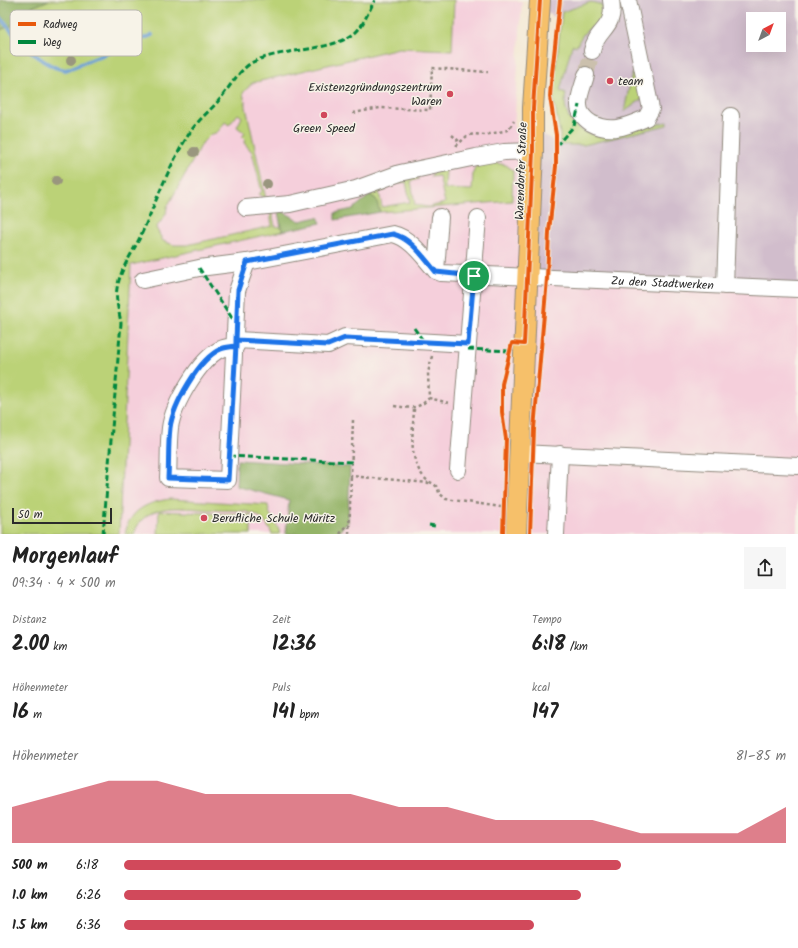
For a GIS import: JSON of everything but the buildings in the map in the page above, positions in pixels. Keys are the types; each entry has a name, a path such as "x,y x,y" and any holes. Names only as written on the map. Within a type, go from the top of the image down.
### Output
{"main road":[{"name":"Warendorfer Straße","path":"516,534 533,151 533,108 540,0"}],"street":[{"path":"592,51 595,41 611,21 613,15 611,0"},
{"path":"586,75 579,105 581,113 587,120 599,127 614,129 646,118 650,114 651,109 628,0"},
{"path":"725,286 731,116"},
{"path":"246,208 290,204 356,189 400,173 476,157 504,152 533,151"},
{"path":"436,272 440,217"},
{"path":"458,470 478,218"},
{"path":"143,280 200,268 247,262 393,234 408,241 436,272"},
{"path":"247,262 238,290 236,343 228,480 168,478 170,428 173,415 186,387 205,362 220,350 236,343 328,345 345,338 468,344"},
{"name":"Zu den Stadtwerken","path":"436,272 474,276 798,289"},
{"path":"520,452 798,466"},
{"path":"556,534 560,454"}],"path":[{"path":"353,113 380,108 430,110 432,68 488,72"},
{"path":"454,148 467,136 474,134 485,135 508,130 514,121"},
{"path":"430,398 428,374 434,342"},
{"path":"430,398 443,403 464,404"},
{"path":"394,406 414,409 420,407 430,398"},
{"path":"414,409 412,445 414,458 423,477 430,483"},
{"path":"349,534 353,420"},
{"path":"351,476 435,483 438,486 439,493 446,499 504,507"},
{"path":"340,534 349,524"}],"shaded area":[{"path":"454,0 522,1 514,130 533,128 533,151 798,289 798,534 119,534 131,265 197,141 252,83 399,48 452,50"},
{"path":"540,0 561,0 562,8 562,0 798,0 798,289 527,278 533,128 560,145 560,133 553,97 557,41 562,20 540,10"}],"green space":[{"path":"0,0 49,0 30,8 29,10 10,10 10,26 0,30"},
{"path":"49,0 454,0 452,50 399,48 252,83 243,93 266,199 258,194 262,192 252,152 244,143 246,140 242,137 245,133 237,127 242,117 238,114 229,125 225,122 218,131 211,134 203,142 167,207 166,214 156,228 163,241 174,245 187,245 272,226 270,212 272,212 275,226 281,227 283,231 131,265 119,534 0,534 0,30 10,26 10,56 142,56 142,10 29,10 30,8"},
{"path":"591,2 599,4 605,8 603,23 594,26 587,31 581,37 577,46 572,45 560,91 566,93 565,102 569,118 579,129 595,135 604,135 667,122 667,125 584,145 560,145 560,133 553,97 562,12"},
{"path":"632,73 636,75 642,99 624,112"},
{"path":"491,162 506,165 513,170 512,201 380,212 376,199 370,195 382,186 387,190 379,192 382,207 410,202 406,182 398,183 401,179 414,176 419,179 411,181 415,205 428,207 445,203 439,176 430,177 433,172 446,170 445,189 472,190 473,173 476,165"},
{"path":"370,195 376,199 380,212 335,220 335,213 353,209"},
{"path":"280,210 300,221 318,217 321,223 283,231 278,212"},
{"path":"237,460 350,467 348,523 343,526 339,534 286,534 289,500 236,486"},
{"path":"170,499 268,505 270,514 280,534 272,534 261,518 255,514 247,512 168,508 147,515 139,523 134,534 125,534 127,526 135,513 154,502"},
{"path":"159,511 251,515 251,534 158,534"}],"waterway":[{"path":"0,18 10,29"},
{"path":"142,39 152,35"},
{"path":"37,56 47,64 66,70 100,56"}],"tunnel":[{"path":"586,75 592,51"}],"marked path":[{"path":"103,534 121,323 116,294 122,271 141,235 176,156 194,127 221,98 248,65 278,54 320,47 345,39 358,30 364,22 375,0"},
{"path":"556,146 574,126 579,105"},
{"path":"199,268 232,318 237,319"},
{"path":"414,328 424,342"},
{"path":"468,349 510,351"},
{"path":"229,456 352,462"},
{"path":"429,525 435,526"}],"cycle path":[{"path":"503,534 506,439 502,412 502,384 512,343 524,344 533,151 533,108 540,0"},
{"path":"530,534 534,429 547,279 549,232 556,166 556,135 550,97 560,0"}],"place":[{"name":"team","path":"610,81"},
{"name":"Existenzgründungszentrum Waren","path":"450,94"},
{"name":"Green Speed","path":"324,115"},
{"name":"Berufliche Schule Müritz","path":"204,518"}],"route":[{"path":"474,276 436,272 408,241 393,234 247,262 241,276 238,290 236,340 236,346 228,480 168,478 170,428 173,415 191,378 205,362 220,350 236,346 236,340 328,345 345,338 468,344 474,276"}]}
